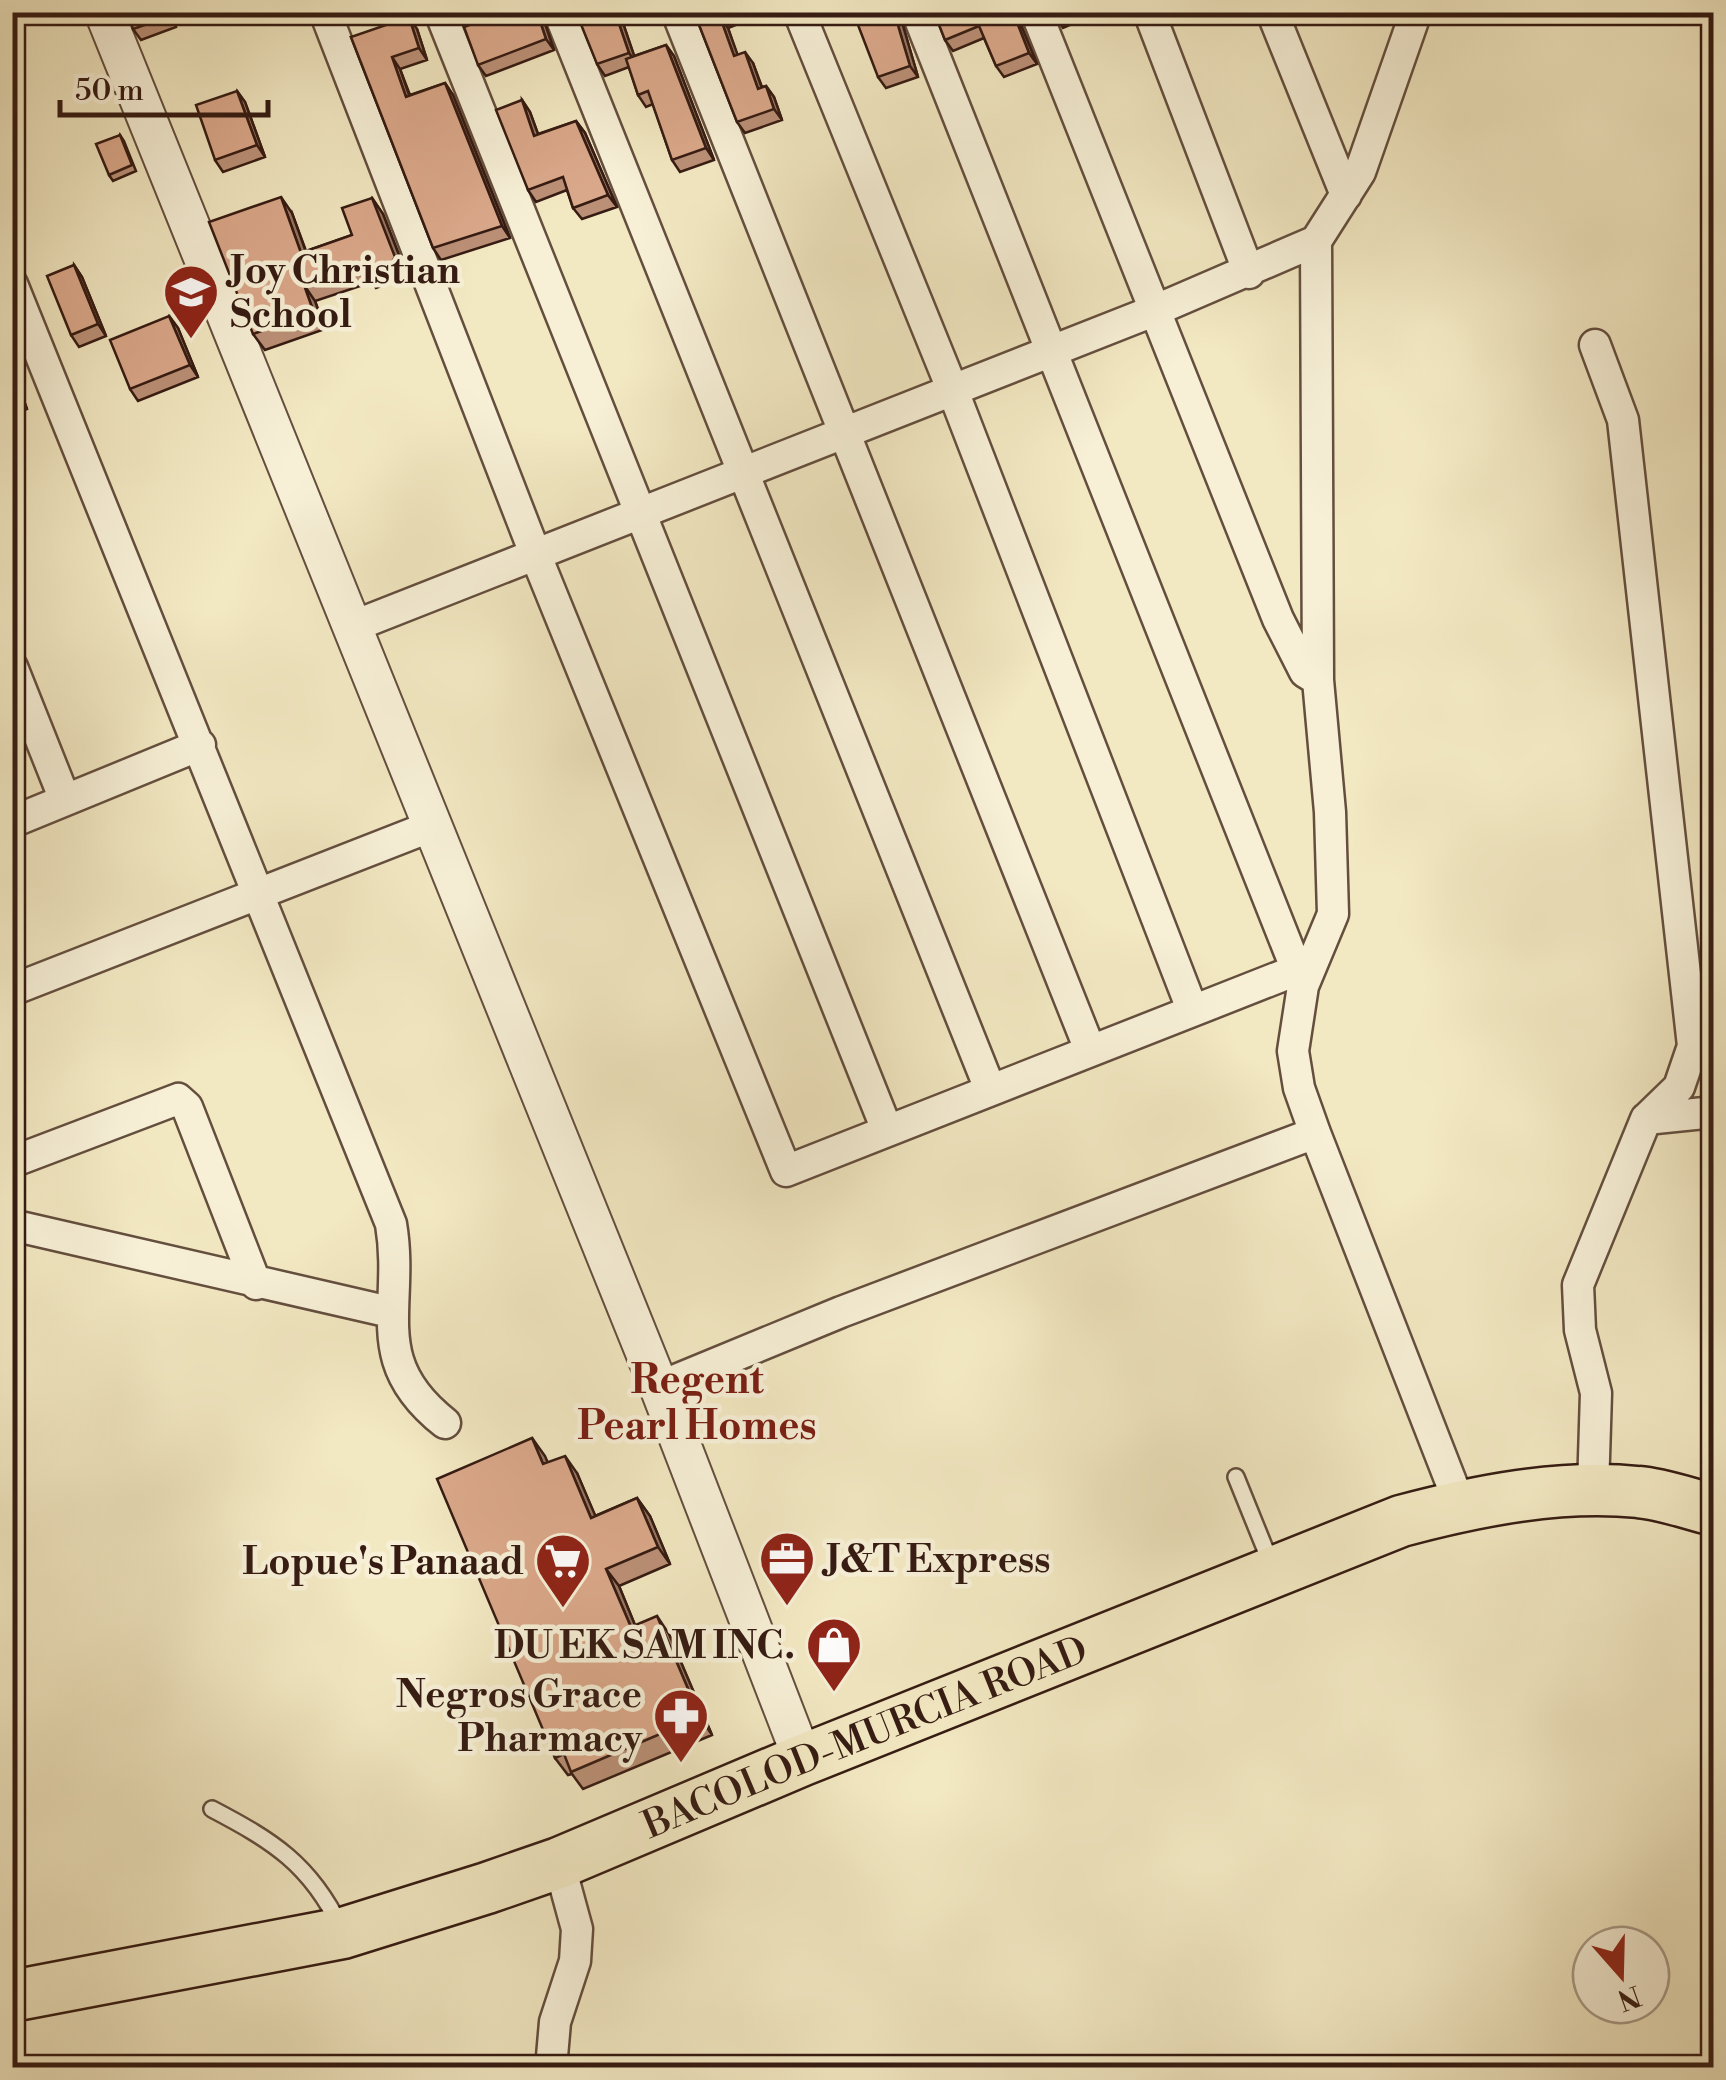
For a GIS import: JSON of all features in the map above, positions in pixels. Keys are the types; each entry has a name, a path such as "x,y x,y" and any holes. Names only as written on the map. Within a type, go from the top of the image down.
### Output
{"main road":[{"name":"BACOLOD-MURCIA ROAD","path":"12,1996 343,1933 560,1863 803,1760 1401,1521 1460,1505 1593,1489 1644,1492 1714,1510"}],"street":[{"path":"104,12 659,1388 803,1760"},
{"path":"325,12 536,556 786,1171 1304,966"},
{"path":"440,12 887,1130"},
{"path":"559,12 990,1089"},
{"path":"677,12 1090,1050"},
{"path":"799,12 953,391 1192,1010"},
{"path":"917,12 1051,352 1304,966"},
{"path":"1036,12 1278,619 1306,672 1318,680"},
{"path":"1149,12 1249,273"},
{"path":"1272,12 1346,194"},
{"path":"1391,12 1405,46"},
{"path":"354,626 848,434 1249,273 1316,240 1360,172 1416,12"},
{"path":"1316,240 1318,680 1333,914 1304,966 1293,1051 1299,1088 1315,1132 1460,1505"},
{"path":"12,284 260,890 391,1224 398,1266 390,1312 392,1341 416,1400 445,1422"},
{"path":"1593,1489 1596,1392 1578,1319 1578,1284 1646,1119 1679,1088 1693,1046 1622,420 1595,345"},
{"path":"12,667 66,800"},
{"path":"12,822 200,745"},
{"path":"12,990 432,826"},
{"path":"12,1162 178,1099 187,1106 256,1284"},
{"path":"1646,1119 1714,1112"},
{"path":"659,1388 842,1312 1315,1132"},
{"path":"12,1225 390,1312"},
{"path":"551,2068 556,2022 575,1961 576,1928 560,1863"}],"lane":[{"path":"1236,1477 1274,1570"},
{"path":"212,1809 278,1844 324,1894 343,1933"}],"building":[{"path":"128,12 167,12 169,17 133,29"},
{"path":"493,12 537,12 546,39 478,65 464,27 494,16"},
{"path":"576,12 615,12 629,53 597,64"},
{"path":"694,12 732,12 720,17 734,56 745,52 758,89 766,86 774,109 737,122"},
{"path":"853,12 894,12 910,66 878,77"},
{"path":"934,12 1013,12 1029,53 996,66 979,26 945,40"},
{"path":"409,17 419,48 392,57 406,97 445,83 502,226 433,248 351,37"},
{"path":"666,45 706,148 672,160 648,91 638,95 626,59"},
{"path":"237,91 257,145 215,160 196,105"},
{"path":"522,100 534,136 576,121 608,195 573,208 563,177 528,190 496,110"},
{"path":"120,135 132,165 109,175 96,144"},
{"path":"281,197 301,253 352,235 342,208 372,198 395,257 392,262 365,272 363,265 304,285 314,313 253,334 209,222"},
{"path":"74,265 98,324 71,335 47,276"},
{"path":"169,316 190,365 130,389 110,340"},
{"path":"12,379 19,397 12,400"},
{"name":"Lopue's Panaad","path":"532,1438 543,1464 565,1456 591,1518 637,1498 658,1547 606,1569 631,1627 657,1616 700,1717 571,1772 564,1754 555,1758 437,1479"}],"place":[{"name":"Joy Christian School","path":"191,341"},
{"name":"J&T Express","path":"787,1608"},
{"name":"Lopue's Panaad","path":"563,1610"},
{"name":"DU EK SAM INC.","path":"834,1694"},
{"name":"Negros Grace Pharmacy","path":"681,1765"}],"district":[{"name":"Regent Pearl Homes","path":"697,1402"}]}
